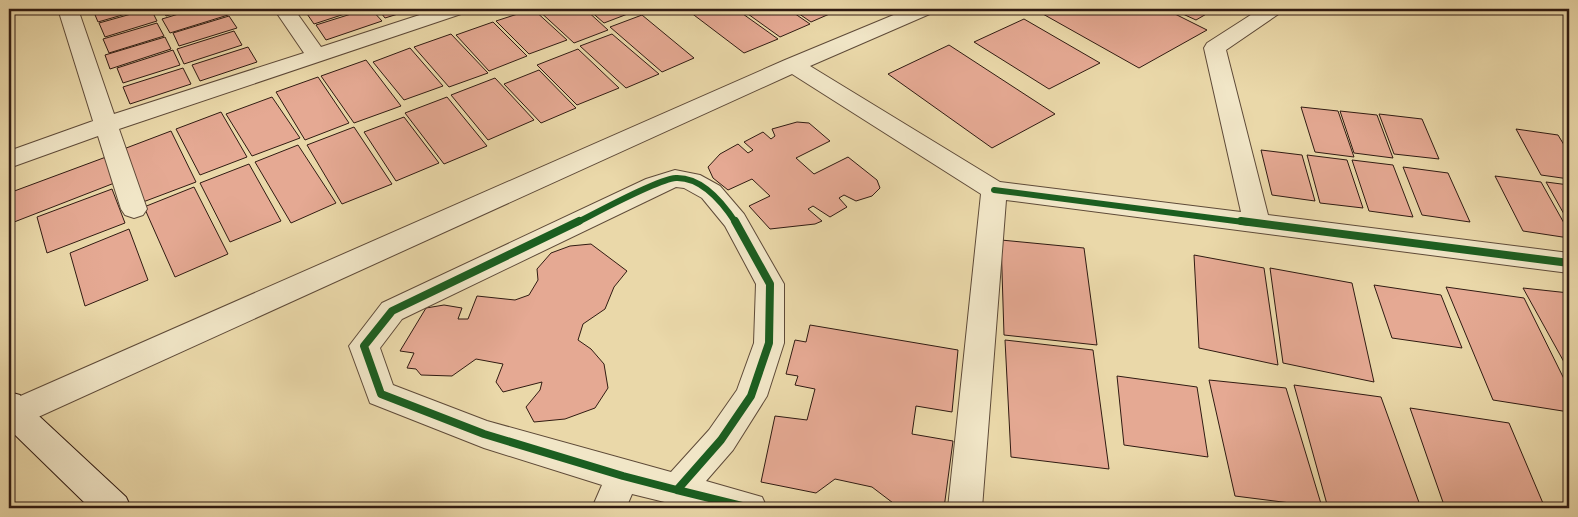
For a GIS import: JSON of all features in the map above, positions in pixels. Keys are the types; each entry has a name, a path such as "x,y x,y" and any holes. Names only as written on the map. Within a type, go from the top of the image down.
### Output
{"street":[{"path":"68,9 134,209"},
{"path":"284,9 316,55"},
{"path":"9,160 106,125 456,9"},
{"path":"114,508 12,409 925,9"},
{"path":"1256,223 1215,48 1273,9"},
{"path":"793,66 994,190 1569,263"},
{"path":"677,490 721,440 751,396 769,343 770,284 735,221 711,192 691,181 675,178 655,185 392,311 364,346 381,394 484,434 623,476 677,490 750,508"},
{"path":"965,508 994,190"},
{"path":"609,508 623,476"}],"building":[{"path":"143,9 98,22 93,10"},
{"path":"151,9 157,21 105,37 99,23"},
{"path":"162,9 190,9 166,16"},
{"path":"195,9 224,9 228,15 170,33 162,19"},
{"path":"311,9 360,9 314,24 305,11"},
{"path":"371,9 382,21 326,40 316,25"},
{"path":"378,9 414,9 385,18"},
{"path":"533,9 567,40 529,54 496,21"},
{"path":"537,9 585,9 608,30 574,43"},
{"path":"588,9 636,9 638,10 604,23"},
{"path":"686,9 736,9 778,39 744,53"},
{"path":"741,9 788,9 810,24 780,37"},
{"path":"792,9 841,9 811,22"},
{"path":"1034,9 1165,9 1207,30 1139,68"},
{"path":"1172,9 1215,9 1196,20"},
{"path":"642,15 694,58 662,72 610,27"},
{"path":"229,16 237,28 179,46 173,33"},
{"path":"1024,19 1100,63 1049,89 974,42"},
{"path":"493,22 527,56 489,71 456,35"},
{"path":"157,23 164,36 109,53 103,39"},
{"path":"234,31 242,45 184,64 177,49"},
{"path":"451,34 488,73 449,87 414,47"},
{"path":"612,34 659,74 626,88 580,46"},
{"path":"165,37 171,49 110,69 105,55"},
{"path":"949,45 1055,114 992,148 888,74"},
{"path":"248,47 257,62 200,81 192,65"},
{"path":"410,48 443,86 404,100 373,62"},
{"path":"578,49 619,88 577,105 537,65"},
{"path":"173,50 180,65 123,83 117,68"},
{"path":"366,60 401,106 354,123 321,76"},
{"path":"183,68 191,84 130,104 123,87"},
{"path":"539,70 576,108 541,123 504,84"},
{"path":"318,77 349,123 305,140 276,92"},
{"path":"495,78 534,120 488,140 451,95"},
{"path":"272,97 300,138 252,156 226,114"},
{"path":"447,97 487,146 444,164 405,113"},
{"path":"1301,107 1338,111 1354,157 1315,152"},
{"path":"1340,111 1377,115 1393,158 1354,153"},
{"path":"221,112 247,157 200,175 176,129"},
{"path":"1379,114 1422,119 1439,159 1394,154"},
{"path":"404,117 439,163 396,181 364,132"},
{"path":"797,122 809,123 830,141 796,158 814,174 848,157 877,180 880,188 872,196 856,201 844,195 839,198 847,207 830,217 813,206 808,209 822,221 815,224 770,229 749,206 770,196 752,179 728,190 713,178 708,167 720,154 738,144 748,153 753,150 744,142 763,132 771,139 775,136 772,129"},
{"path":"354,127 392,184 342,204 307,145"},
{"path":"1516,129 1558,135 1569,153 1569,179 1541,175"},
{"path":"171,131 196,182 143,202 121,150"},
{"path":"298,145 336,203 291,223 255,162"},
{"path":"1261,150 1302,155 1315,201 1272,195"},
{"path":"1307,155 1347,160 1363,208 1320,203"},
{"path":"106,157 117,182 9,224 9,193"},
{"path":"1352,160 1393,165 1413,217 1369,211"},
{"path":"249,164 281,221 230,242 200,183"},
{"path":"1403,167 1448,173 1470,222 1422,215"},
{"path":"1495,176 1541,182 1569,232 1569,238 1523,231"},
{"path":"1546,182 1569,185 1569,223"},
{"path":"194,187 228,254 175,277 144,207"},
{"path":"112,189 125,223 47,253 37,217"},
{"path":"129,229 148,280 85,306 70,253"},
{"path":"1001,240 1084,248 1097,345 1004,335"},
{"path":"591,244 627,271 614,287 605,309 583,324 578,340 591,349 604,364 608,388 595,408 565,419 534,422 526,407 540,390 542,382 503,392 496,382 503,364 476,359 452,376 421,375 416,369 407,368 414,353 400,351 426,308 444,305 462,308 458,319 468,319 477,296 515,300 529,295 538,280 537,269 551,253 570,246"},
{"path":"1194,255 1264,268 1278,365 1199,348"},
{"path":"1270,268 1352,283 1374,382 1283,363"},
{"path":"1374,285 1441,295 1462,348 1392,338"},
{"path":"1446,287 1524,298 1569,389 1569,412 1493,400"},
{"path":"1523,288 1569,293 1569,371"},
{"path":"810,325 958,350 952,412 916,406 912,434 953,441 944,508 897,506 872,487 835,479 816,493 761,482 775,416 807,420 815,389 795,385 798,376 786,374 795,340 806,342"},
{"path":"1005,340 1093,350 1109,469 1011,457"},
{"path":"1117,376 1197,387 1208,457 1124,445"},
{"path":"1209,380 1286,388 1322,507 1235,496"},
{"path":"1294,385 1381,397 1421,508 1328,508"},
{"path":"1410,408 1509,423 1545,508 1445,508"}],"cycle path":[{"path":"677,490 721,440 751,396 769,343 770,284 735,221 711,192 691,181 675,178 655,185 392,311 364,346 381,394 484,434 623,476 750,508"},
{"path":"994,190 1569,263"}]}
